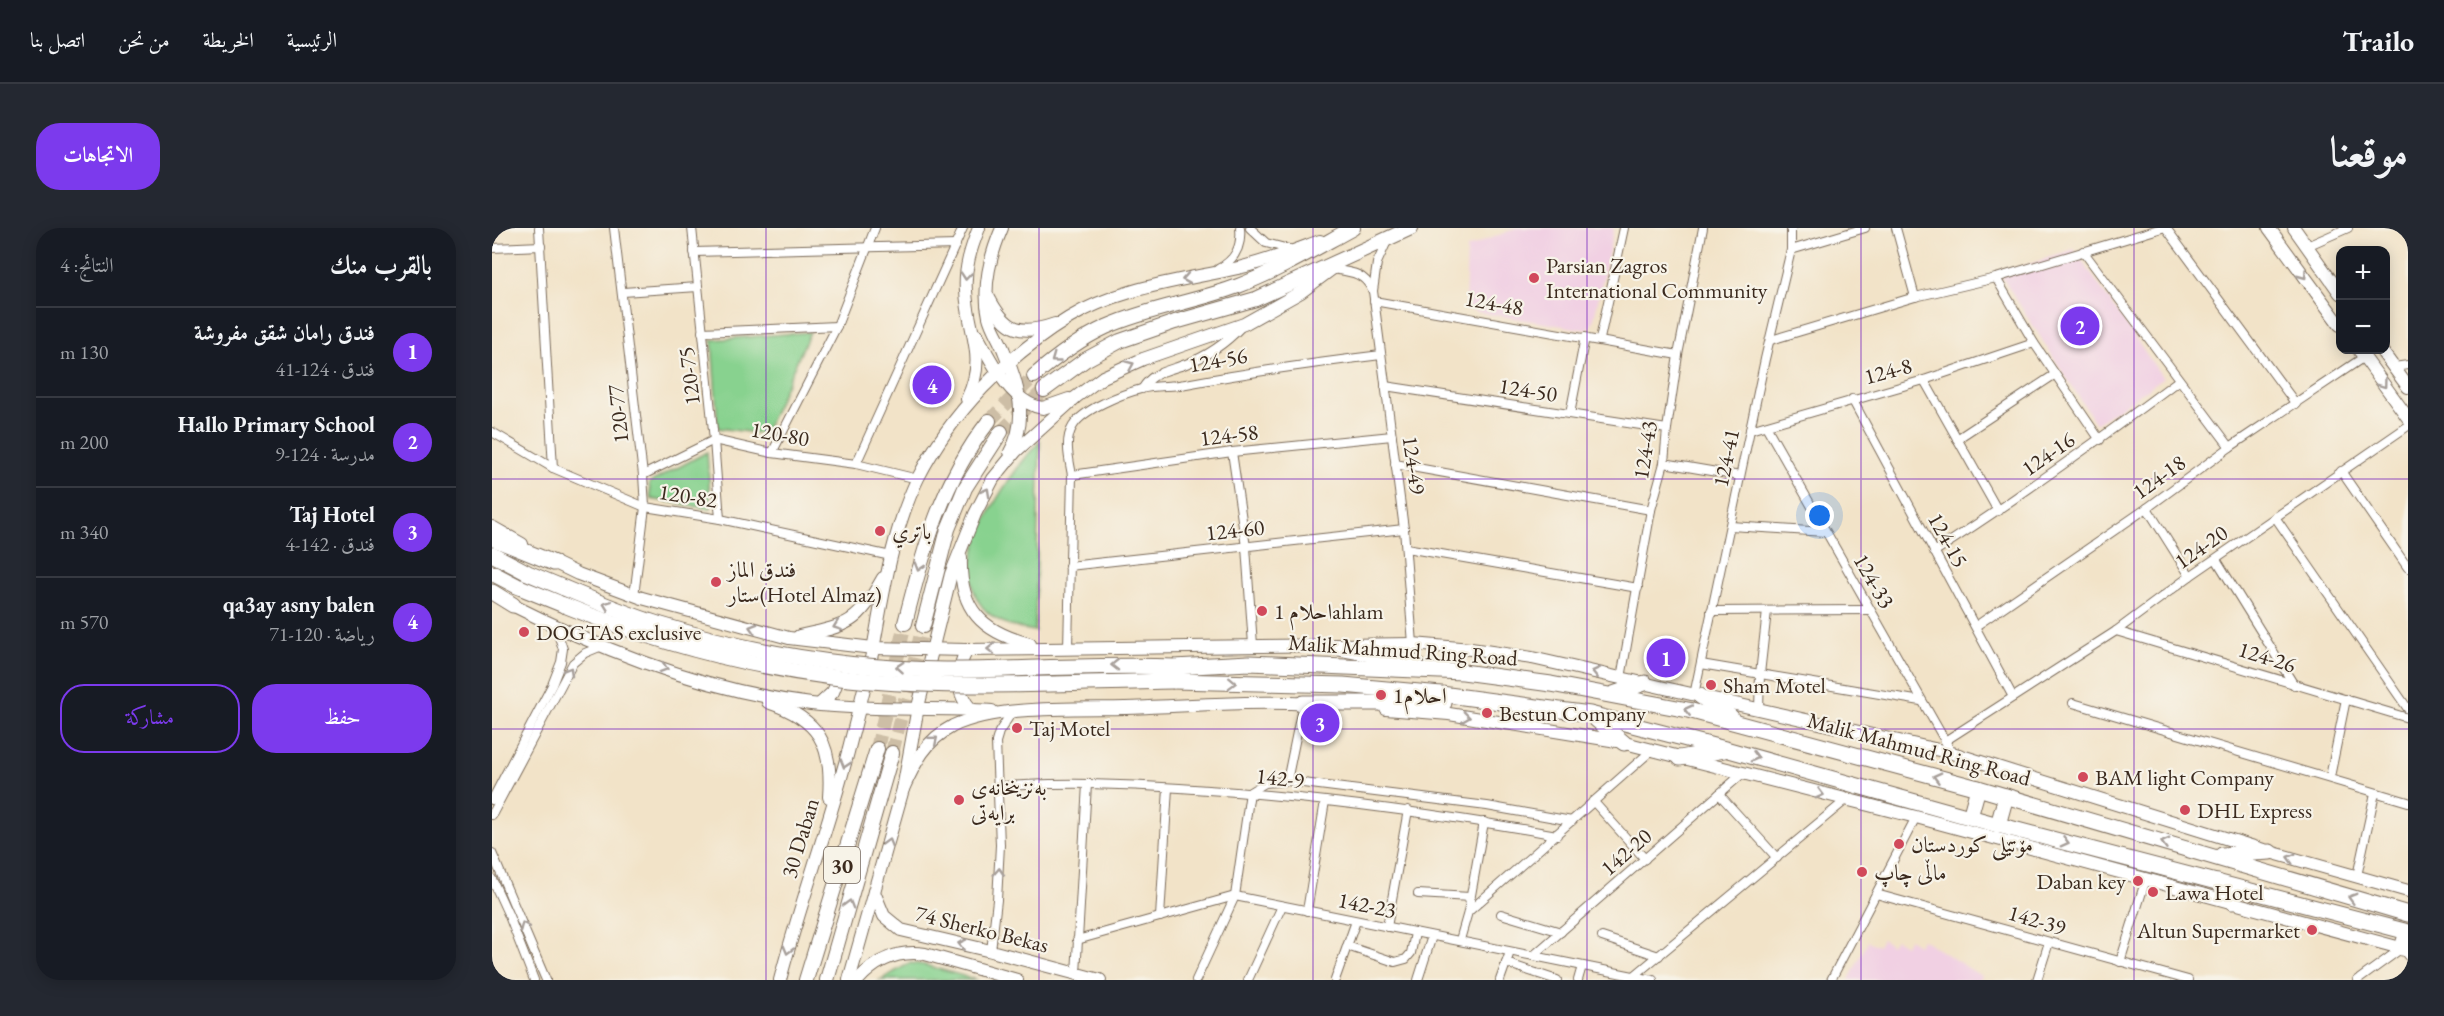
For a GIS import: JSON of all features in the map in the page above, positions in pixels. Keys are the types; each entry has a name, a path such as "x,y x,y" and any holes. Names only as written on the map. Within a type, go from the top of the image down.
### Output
{"highway":[{"path":"492,538 554,563"},
{"name":"Malik Mahmud Ring Road","path":"492,554 528,573 655,623 694,635 773,653 834,662 945,670 1051,666 1343,685 1590,714 1998,825 2407,932"},
{"name":"Malik Mahmud Ring Road","path":"492,573 517,586 617,626 696,651 832,677 945,684 1173,674 1249,663 1463,672 1611,695 1688,710 1978,788 2408,914"},
{"path":"492,593 513,605"},
{"path":"1323,645 1463,672"},
{"path":"1611,695 1645,683"},
{"path":"1697,696 1743,725"},
{"path":"1303,704 1503,703"},
{"path":"1590,714 1624,743"},
{"path":"1680,758 1729,750"},
{"path":"1970,817 1978,788"},
{"path":"1998,825 2006,796"},
{"path":"2211,856 2270,852"},
{"path":"2218,882 2232,902"},
{"path":"2406,952 2407,932"}],"main road":[{"path":"953,423 977,376 977,357 967,306 965,277 979,228"},
{"path":"918,707 951,574 985,493 1014,445 1021,425 1018,395 1006,354 990,321 987,295 988,269 1002,228"},
{"path":"1044,390 1084,360 1120,341 1174,322 1239,304 1333,266 1389,237 1412,228"},
{"path":"2269,228 2336,320"},
{"path":"2294,228 2336,287"},
{"path":"987,295 1006,323 1029,331 1069,318 1129,292 1254,264 1348,231"},
{"path":"1034,376 1066,351 1106,328 1152,311 1237,286 1264,275 1348,231"},
{"path":"1002,466 1102,376 1143,359 1244,324 1292,298 1333,266"},
{"path":"953,423 977,393 1008,365 1069,318"},
{"path":"972,326 998,374 1018,395 1043,408 1076,397"},
{"path":"2363,354 2408,418"},
{"path":"2384,354 2408,387"},
{"path":"2396,401 2408,393"},
{"path":"905,623 931,526 958,467 972,443 989,421"},
{"name":"30 Daban","path":"780,980 828,821 859,707 891,556 918,479 953,423"},
{"path":"923,626 948,529 965,488 1001,432"},
{"path":"492,527 554,563 634,596 789,638 873,648 967,650 1413,644 1471,649 1532,658 1952,753 2270,852 2408,891"},
{"path":"962,545 962,583 967,602 976,616 991,629 1006,637 1049,648"},
{"path":"789,638 838,627 856,617 870,602 889,569"},
{"path":"513,605 604,645 777,705 797,715 810,724 823,743 830,763 828,821"},
{"path":"820,704 833,693 840,674 839,653 831,643"},
{"path":"967,650 960,667 959,684 965,703 972,710"},
{"path":"692,677 764,696 859,707 918,707 1012,712 1303,704 1449,714 1529,726 1624,743 1916,817 2232,902 2406,952"},
{"name":"30","path":"849,980 903,789 918,707"},
{"path":"903,789 916,759 936,737 969,720 1012,712"},
{"name":"30","path":"806,980 877,749"},
{"name":"30","path":"827,980 892,753"},
{"name":"74 Sherko Bekas","path":"874,892 884,916 901,930 1099,980"},
{"name":"74 Sherko Bekas","path":"858,980 890,957 911,952 1017,980"}],"street":[{"path":"539,228 553,468"},
{"name":"120-77","path":"614,228 623,292 645,507 634,596"},
{"name":"120-75","path":"692,228 720,519"},
{"path":"772,453 837,326 875,228"},
{"path":"856,464 963,228"},
{"path":"1210,274 1230,261 1236,254 1240,244 1240,228"},
{"path":"1250,228 1266,243 1293,250"},
{"path":"1600,339 1624,228"},
{"name":"124-43","path":"1621,678 1652,510 1664,463 1678,355 1703,228"},
{"name":"124-41","path":"1697,696 1711,611 1791,250 1791,228"},
{"path":"1791,250 1865,228"},
{"path":"1896,228 1915,297"},
{"path":"1771,340 1915,297 1996,278 2164,228 2296,404"},
{"path":"2307,246 2349,228"},
{"name":"124-49","path":"1389,237 1377,263 1373,291 1404,529 1413,644"},
{"path":"694,252 956,245"},
{"path":"492,248 541,246"},
{"path":"2083,251 2230,447"},
{"path":"1333,266 1360,275 1373,291"},
{"path":"1996,278 2054,375 2100,440"},
{"path":"623,292 698,287"},
{"name":"124-48","path":"1374,301 1600,339 1678,355"},
{"path":"1142,389 1156,373 1186,364 1226,342 1244,324"},
{"path":"702,332 837,326"},
{"path":"1569,414 1585,337"},
{"name":"124-8","path":"1750,430 1924,380 2034,343"},
{"name":"124-18","path":"1976,626 2147,508 2230,447 2296,404 2361,354"},
{"name":"124-56","path":"1071,475 1067,447 1072,426 1082,415 1102,404 1142,389 1381,355"},
{"path":"2394,367 2408,365"},
{"path":"1957,439 2054,375"},
{"path":"1924,380 1998,511"},
{"name":"124-16","path":"1934,552 1998,511 2100,440 2179,380"},
{"name":"124-50","path":"1385,386 1667,429"},
{"name":"124-15","path":"1852,399 2013,697"},
{"name":"124-33","path":"1766,426 1952,753"},
{"name":"124-20","path":"1945,741 2116,631 2190,576 2408,426"},
{"name":"120-82","path":"492,432 553,468 645,507 720,519 891,556"},
{"name":"124-58","path":"1071,475 1232,452 1392,436"},
{"path":"643,475 714,440"},
{"name":"120-80","path":"714,440 772,453 856,464 918,479"},
{"path":"1232,452 1246,547 1253,645"},
{"path":"1664,463 1740,476"},
{"path":"1395,464 1652,510"},
{"path":"2341,471 2408,568"},
{"path":"1068,648 1071,475"},
{"path":"2147,508 2190,576"},
{"path":"2275,517 2408,709"},
{"path":"1730,526 1825,532"},
{"name":"124-60","path":"1069,566 1404,529"},
{"path":"1406,548 1638,588"},
{"path":"2216,559 2294,685"},
{"path":"1711,611 1870,610"},
{"path":"1759,710 1760,674 1767,611"},
{"path":"492,800 552,686 561,662 563,649 555,625"},
{"name":"124-26","path":"2116,631 2408,718"},
{"path":"492,815 573,663 585,653 604,645"},
{"path":"1701,664 1922,701"},
{"path":"2330,777 2346,699"},
{"path":"2073,703 2330,777 2408,802"},
{"path":"1287,781 1303,704"},
{"path":"991,951 1000,845 997,737 1012,712"},
{"path":"1468,912 1651,751"},
{"name":"142-20","path":"1533,956 1743,774"},
{"path":"1196,980 1235,896 1250,792 1265,783 1287,781 1487,806 1572,821"},
{"path":"1076,975 1087,784"},
{"name":"142-9","path":"998,786 1087,784 1250,792 1408,810 1557,836"},
{"path":"1160,917 1168,788"},
{"path":"2357,876 2375,793"},
{"path":"1719,794 1777,858"},
{"path":"1634,976 1846,800"},
{"path":"1307,911 1325,801"},
{"path":"1593,801 1646,859"},
{"path":"1387,927 1408,810"},
{"path":"1831,980 1916,817"},
{"path":"1460,940 1468,912 1484,822"},
{"path":"492,853 546,980"},
{"path":"492,879 534,980"},
{"path":"2120,962 2146,879"},
{"path":"1418,894 1470,897"},
{"name":"142-39","path":"1876,894 2188,980"},
{"name":"142-23","path":"1077,940 1235,896 1653,980"},
{"path":"1248,980 1282,906"},
{"path":"1501,914 1561,932"},
{"path":"1335,980 1356,921"},
{"path":"1347,946 1395,962 1406,959 1410,953 1415,933"},
{"path":"1418,980 1432,936"},
{"path":"1602,937 1659,956"},
{"path":"2037,980 2049,942"},
{"path":"1500,980 1510,952"},
{"path":"2358,980 2406,952"},
{"path":"1506,963 1557,980"},
{"path":"1578,980 1582,966"}],"shaded area":[{"name":"Parsian Zagros International Community","path":"1516,228 1614,228 1593,323 1587,330 1476,312 1465,307 1467,248"},
{"path":"2074,249 2163,378 2096,424 2000,274"},
{"path":"1882,939 1891,945 1895,939 1905,945 1908,939 1918,945 1922,939 1981,976 1979,980 1849,980 1868,941 1878,946"}],"green space":[{"path":"810,332 764,434 718,428 712,340"},
{"path":"1040,441 1035,631 999,620 979,602 972,578 975,550 986,520 1002,490"},
{"path":"707,452 711,509 651,499 649,483"},
{"path":"910,963 925,965 977,980 880,980"}],"tunnel":[{"path":"989,421 1034,376"},
{"path":"1001,432 1044,390"},
{"path":"877,749 905,623"},
{"path":"892,753 923,626"}],"place":[{"name":"Parsian Zagros International Community","path":"1534,278"},
{"name":"Hallo Primary School","path":"2080,326"},
{"name":"qa3ay asny balen","path":"932,385"},
{"name":"باتري","path":"880,531"},
{"name":"فندق الماز ستار(Hotel Almaz)","path":"716,582"},
{"name":"احلام 1ahlam","path":"1262,611"},
{"name":"DOGTAS exclusive","path":"524,632"},
{"name":"فندق رامان شقق مفروشة","path":"1666,658"},
{"name":"Sham Motel","path":"1711,685"},
{"name":"احلام1","path":"1381,695"},
{"name":"Bestun Company","path":"1487,713"},
{"name":"Taj Hotel","path":"1320,723"},
{"name":"Taj Motel","path":"1017,728"},
{"name":"BAM light Company","path":"2083,777"},
{"name":"بەنزینخانەی برایەتی","path":"959,800"},
{"name":"DHL Express","path":"2185,810"},
{"name":"مۆتێلی کوردستان","path":"1899,844"},
{"name":"ماڵی چاپ","path":"1862,872"},
{"name":"Daban key","path":"2138,881"},
{"name":"Lawa Hotel","path":"2153,892"},
{"name":"Altun Supermarket","path":"2312,930"}]}
